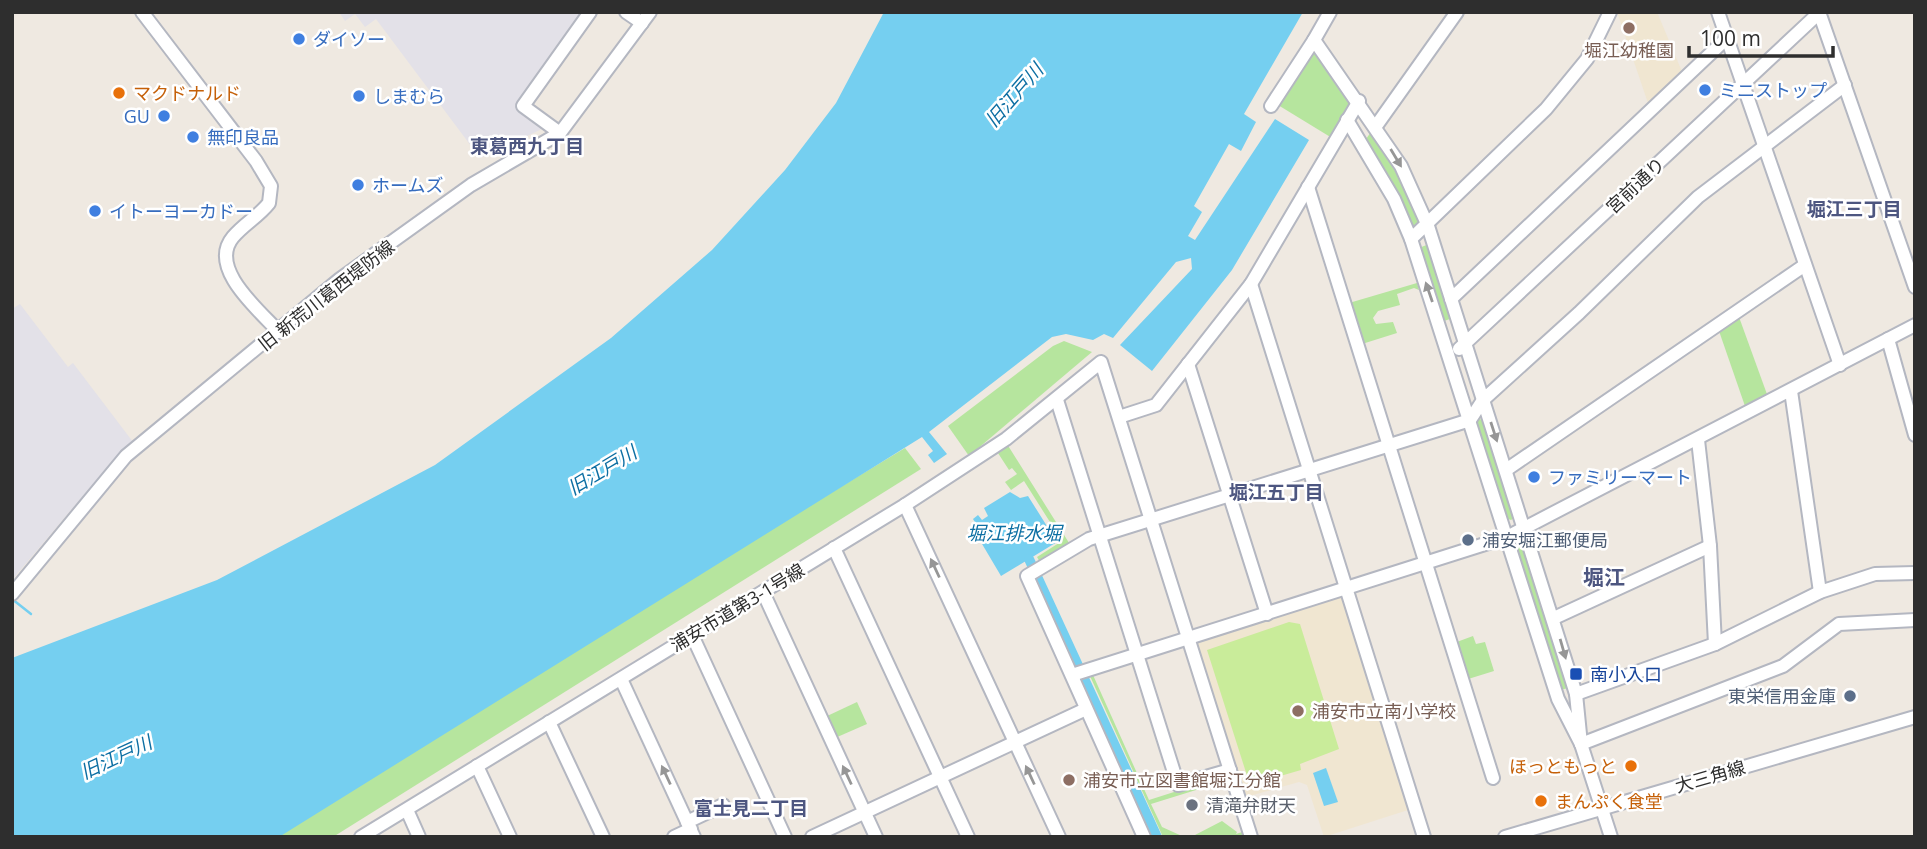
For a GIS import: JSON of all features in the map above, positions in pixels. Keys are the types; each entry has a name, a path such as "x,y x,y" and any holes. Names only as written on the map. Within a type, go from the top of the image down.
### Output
{"street":[{"path":"142,12 256,160 271,186 270,203 233,237 226,258 228,271 238,285 279,332"},
{"path":"560,134 523,106 590,12"},
{"path":"626,12 646,18"},
{"path":"1271,106 1330,12"},
{"path":"1376,126 1457,12"},
{"path":"1411,239 1428,226 1546,108 1587,59 1610,12"},
{"path":"1718,12 1840,365"},
{"path":"1819,12 1915,287"},
{"name":"宮前通り","path":"1451,357 1819,12"},
{"name":"旧 新荒川葛西堤防線","path":"12,594 126,456 340,279 471,185 560,134 646,18"},
{"path":"1451,299 1727,38"},
{"path":"1314,40 1359,101 1401,166 1428,226 1523,529 1554,618 1576,694 1581,744"},
{"path":"1144,837 1027,576 1099,536 1469,419 1483,400 1698,197 1845,85"},
{"path":"1251,837 1119,417 1156,405 1251,284 1359,101"},
{"path":"1348,120 1394,199 1411,239 1451,357 1558,699 1581,744 1611,837"},
{"path":"1308,187 1493,778"},
{"path":"1506,470 1805,265"},
{"path":"1251,284 1424,837"},
{"path":"1072,675 1507,537 1915,325"},
{"path":"1888,339 1915,435"},
{"name":"浦安市道第3-1号線","path":"361,837 905,505 1006,439 1101,362 1119,417"},
{"path":"1188,364 1267,614"},
{"path":"1791,391 1820,592"},
{"path":"1057,400 1178,785 1230,770"},
{"path":"1698,440 1710,546 1715,644"},
{"path":"905,505 1059,837"},
{"path":"1554,618 1710,546"},
{"path":"834,548 968,837"},
{"path":"1576,694 1715,644 1820,592 1875,574 1915,573"},
{"path":"763,592 876,837"},
{"path":"1581,744 1783,666 1839,624 1915,620"},
{"path":"692,635 785,837"},
{"path":"621,678 691,829"},
{"path":"812,837 1086,709"},
{"name":"大三角線","path":"1509,836 1915,717"},
{"path":"549,722 603,837"},
{"path":"477,766 510,837"},
{"path":"674,837 691,829 723,805"},
{"path":"407,810 419,837"}],"shaded area":[{"path":"339,12 584,12 515,107 544,128 480,158 376,19 365,27 355,14 345,21"},
{"path":"1617,12 1657,12 1683,74 1649,106"},
{"path":"20,304 68,367 73,363 133,442 115,458 12,580 12,309"},
{"name":"浦安市立南小学校","path":"1338,596 1342,598 1408,810 1324,837 1307,785 1299,782 1246,797 1197,641"}],"green space":[{"path":"1313,49 1352,103 1332,138 1278,105"},
{"path":"1371,132 1376,135 1422,222 1415,229 1366,139"},
{"path":"1429,244 1453,318 1444,321 1419,248"},
{"path":"1417,283 1419,290 1414,288 1397,294 1400,305 1378,311 1373,318 1376,324 1393,322 1397,333 1362,344 1349,303"},
{"path":"1739,317 1768,397 1746,409 1719,331"},
{"path":"1064,341 1092,352 969,456 948,426 1053,346"},
{"path":"1479,419 1483,420 1514,518 1511,520 1505,518 1476,424"},
{"path":"1007,444 1071,546 1041,564 1037,557 1062,541 1024,481 1011,490 1005,482 1017,474 1012,468 1009,470 996,450"},
{"path":"905,448 921,469 333,837 262,837"},
{"path":"1519,544 1525,547 1569,688 1559,690 1515,551"},
{"path":"1289,622 1300,624 1339,749 1300,764 1301,770 1250,785 1207,650"},
{"path":"1473,636 1476,644 1485,642 1494,671 1465,680 1454,643"},
{"path":"1093,675 1149,800 1224,776 1225,781 1151,804 1162,827 1182,836 1195,835 1222,821 1237,832 1236,834 1242,832 1243,837 1163,837 1090,676"},
{"path":"857,702 867,724 835,738 825,717"}],"water":[{"name":"旧江戸川","path":"884,12 1303,12 1244,114 1256,122 1241,151 1229,144 1194,206 1202,212 1188,236 1195,240 1275,119 1309,140 1232,270 1152,371 1120,345 1192,269 1191,258 1176,262 1113,338 1104,334 1093,340 1066,334 1052,337 929,432 947,454 934,463 928,455 933,451 922,437 279,837 12,837 12,658 217,580 435,465 611,338 712,250 785,170 836,103"},
{"name":"堀江排水堀","path":"1010,492 1020,498 1028,496 1057,542 1001,576 972,527 976,524 973,519 978,515 982,520 988,516 984,508"},
{"path":"1326,768 1338,802 1324,806 1313,773"}],"waterway":[{"path":"1029,559 1157,837"},
{"path":"12,599 31,614"}],"place":[{"name":"堀江幼稚園","path":"1629,28"},
{"name":"ダイソー","path":"299,39"},
{"name":"ミニストップ","path":"1705,90"},
{"name":"マクドナルド","path":"119,93"},
{"name":"しまむら","path":"359,96"},
{"name":"GU","path":"164,116"},
{"name":"無印良品","path":"193,137"},
{"name":"ホームズ","path":"358,185"},
{"name":"イトーヨーカドー","path":"95,211"},
{"name":"ファミリーマート","path":"1534,477"},
{"name":"浦安堀江郵便局","path":"1468,540"},
{"name":"南小入口","path":"1576,674"},
{"name":"東栄信用金庫","path":"1850,696"},
{"name":"浦安市立南小学校","path":"1298,711"},
{"name":"ほっともっと","path":"1631,766"},
{"name":"浦安市立図書館堀江分館","path":"1069,780"},
{"name":"まんぷく食堂","path":"1541,801"},
{"name":"清滝弁財天","path":"1192,805"}],"district":[{"name":"東葛西九丁目","path":"527,146"},
{"name":"堀江三丁目","path":"1854,209"},
{"name":"堀江五丁目","path":"1276,492"},
{"name":"堀江","path":"1604,577"},
{"name":"富士見二丁目","path":"751,808"}]}
